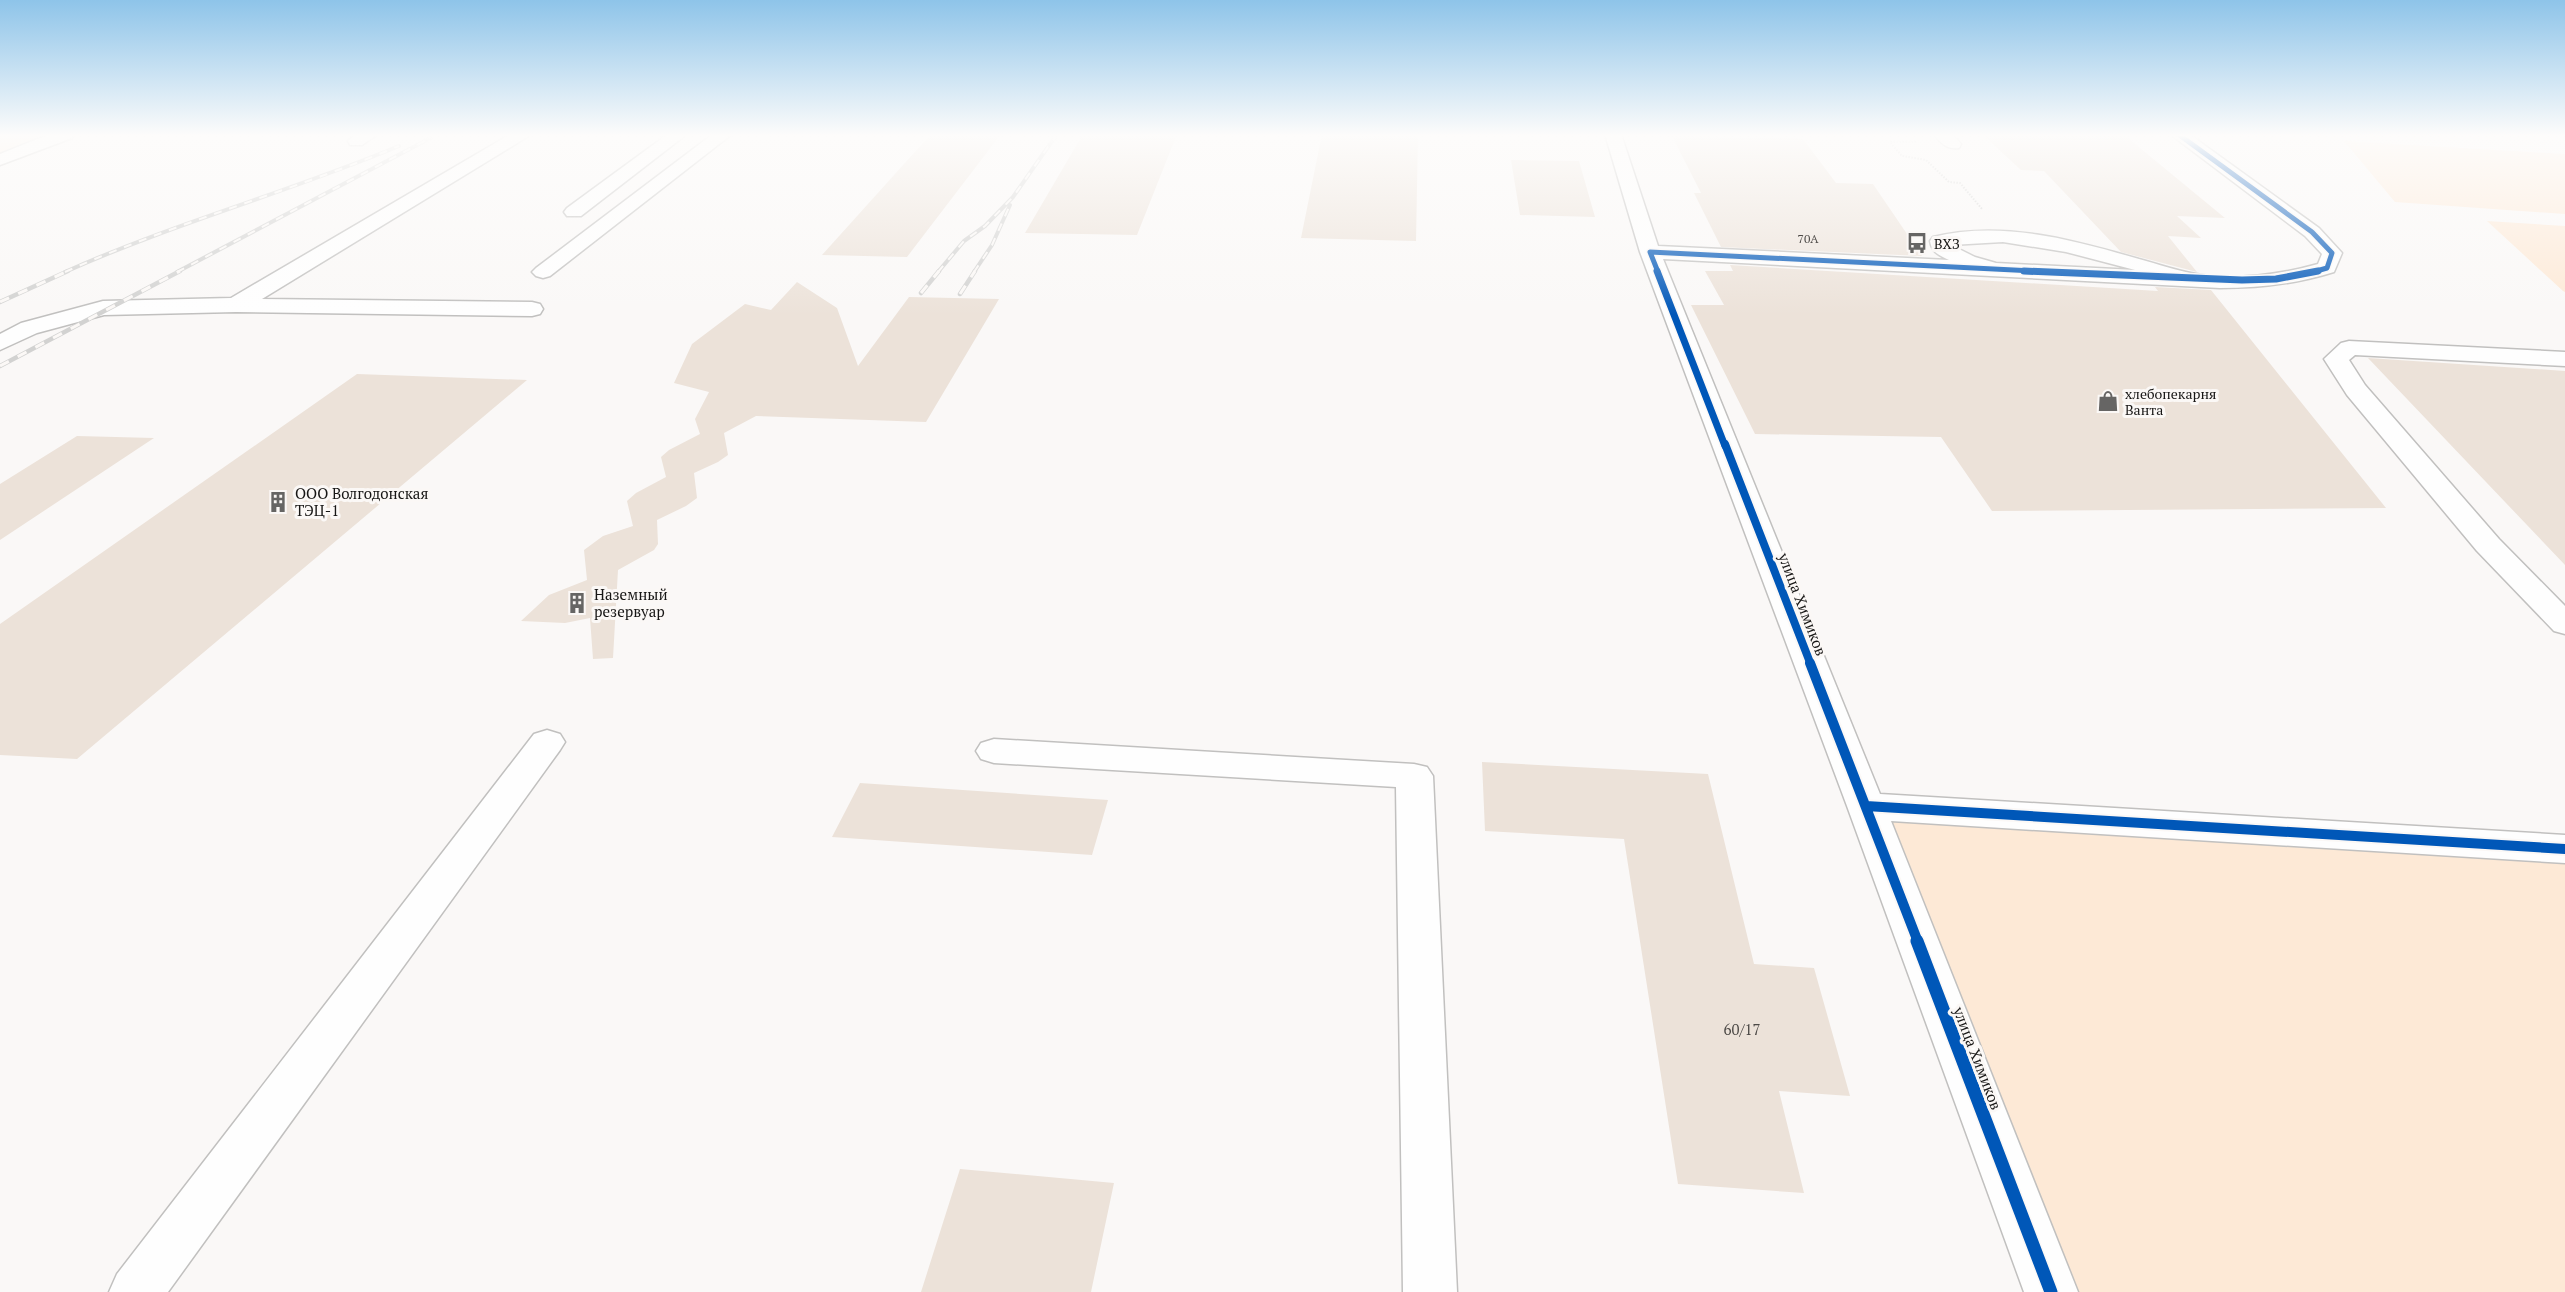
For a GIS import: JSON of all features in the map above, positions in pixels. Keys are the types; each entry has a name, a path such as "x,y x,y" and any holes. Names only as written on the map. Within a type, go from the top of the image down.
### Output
{"street":[{"path":"236,305 422,194"},
{"path":"574,212 598,194"},
{"path":"543,272 645,194"},
{"name":"улица Химиков","path":"1632,194 1650,252 1866,806 2050,1292"},
{"path":"1650,252 2190,279 2266,280 2308,275 2327,268 2332,253 2312,232 2260,194"},
{"path":"1995,268 1952,255 1941,248 1940,241 1968,235 2005,236 2097,253 2190,279"},
{"path":"0,343 29,328 103,308 236,305 532,309"},
{"path":"2565,359 2349,348 2336,359 2356,390 2488,545 2565,624"},
{"path":"136,1292 547,742"},
{"path":"994,752 1414,776 1430,1292"},
{"path":"1866,806 2565,849"}],"shaded area":[{"path":"2389,194 2565,194 2565,214 2395,202"},
{"path":"2487,221 2565,226 2565,292 2563,291"},
{"path":"1866,806 2565,849 2565,1292 2051,1292"}],"building":[{"path":"877,194 955,194 907,257 822,255"},
{"path":"1048,194 1153,194 1137,235 1025,233"},
{"path":"1310,194 1417,194 1416,241 1301,238"},
{"path":"1517,194 1589,194 1595,217 1520,215"},
{"path":"1695,194 1880,194 1922,256 1721,247"},
{"path":"2066,194 2196,194 2225,218 2177,216 2201,238 2168,236 2197,272 2121,252"},
{"name":"хлебопекарня Ванта","path":"1730,265 2158,291 2155,287 2211,290 2386,508 1992,511 1941,437 1755,434 1691,305 1724,305 1705,271 1733,271"},
{"path":"797,282 837,308 858,366 909,297 999,299 926,422 756,416 724,433 728,455 694,473 697,498 657,520 658,544 654,550 618,570 613,658 593,659 590,618 565,623 521,621 549,595 587,580 584,550 603,536 633,526 627,501 636,493 666,477 661,457 669,450 700,434 695,419 709,392 674,383 692,344 745,304 771,310"},
{"path":"2368,358 2565,371 2565,565"},
{"name":"ООО Волгодонская ТЭЦ-1","path":"357,374 527,380 77,759 0,755 0,624"},
{"path":"77,436 154,438 0,540 0,484"},
{"path":"1482,762 1708,774 1754,964 1814,968 1850,1096 1779,1091 1804,1193 1678,1184 1624,839 1485,831"},
{"path":"860,783 1108,800 1092,855 832,837"},
{"path":"960,1169 1114,1183 1091,1292 921,1292"}],"railway":[{"path":"65,272 148,238 270,194"},
{"path":"177,272 324,194"},
{"path":"938,272 964,241 985,226 1015,194"},
{"path":"974,272 992,245 1010,205"},
{"path":"0,302 68,271"},
{"path":"0,366 180,271"},
{"path":"921,293 939,271"},
{"path":"960,294 975,271"}],"cycle path":[{"path":"2051,1292 1866,806 1650,252 2225,280 2294,277 2327,268 2332,253 2312,232 2260,194"},
{"path":"1866,806 2565,849"}],"place":[{"name":"ВХЗ","path":"1917,243"},
{"name":"хлебопекарня Ванта","path":"2108,401"},
{"name":"ООО Волгодонская ТЭЦ-1","path":"278,502"},
{"name":"Наземный резервуар","path":"577,603"}]}
